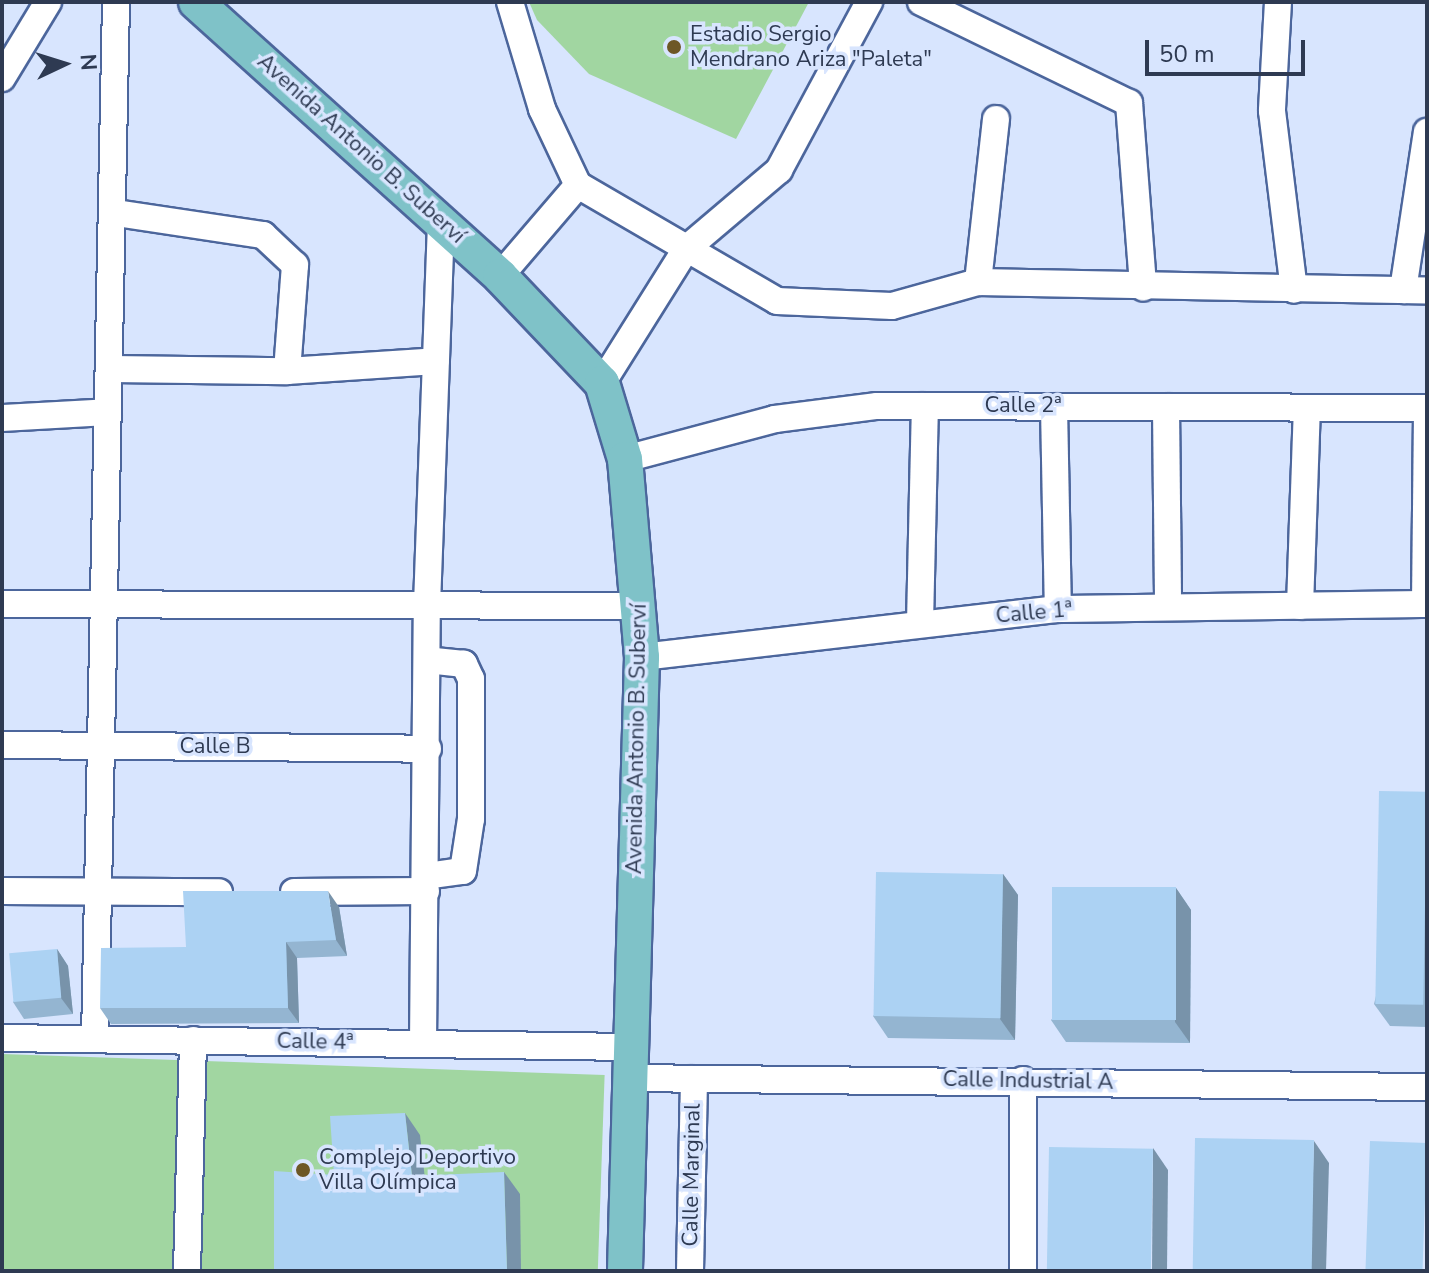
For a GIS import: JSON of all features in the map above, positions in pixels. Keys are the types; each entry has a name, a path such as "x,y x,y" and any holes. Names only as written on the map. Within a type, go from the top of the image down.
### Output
{"main road":[{"name":"Avenida Antonio B. Suberví","path":"210,7 500,276 602,383 625,459 642,657 628,1062 625,1271"}],"street":[{"path":"2,78 48,2"},
{"path":"95,1039 93,893 99,605 112,369 116,2"},
{"path":"510,2 542,109 578,185 777,301 892,306 978,282 1415,290 1427,132"},
{"path":"602,383 686,249 779,170 869,2"},
{"path":"921,2 1129,103 1143,287"},
{"path":"1278,2 1272,111 1294,290"},
{"path":"978,282 996,119"},
{"path":"500,276 578,185"},
{"path":"116,213 251,232 295,265 287,371"},
{"path":"423,1044 427,605 441,221"},
{"path":"112,369 287,371 436,361"},
{"path":"920,623 925,406"},
{"name":"Calle 2ª","path":"625,459 775,419 925,406 1427,408"},
{"path":"1054,407 1058,609"},
{"path":"1166,407 1168,607"},
{"path":"1300,606 1307,408"},
{"path":"1426,604 1427,408"},
{"path":"2,418 108,412"},
{"path":"2,604 640,606"},
{"name":"Calle 1ª","path":"642,657 1058,609 1426,604"},
{"path":"2,891 260,892 426,883 463,871 471,819 471,679 464,664 427,660"},
{"name":"Calle B","path":"2,745 428,749"},
{"name":"Calle 4ª","path":"2,1038 423,1044 628,1062"},
{"path":"187,1271 193,1040"},
{"name":"Calle Industrial A","path":"628,1062 694,1079 1023,1080 1427,1087"},
{"name":"Calle Marginal","path":"690,1271 694,1079"},
{"path":"1023,1080 1023,1271"}],"green space":[{"name":"Estadio Sergio Mendrano Ariza \"Paleta\"","path":"529,2 809,2 736,139 589,74 537,20"},
{"name":"Complejo Deportivo Villa Olímpica","path":"2,1054 605,1075 598,1271 2,1271"}],"building":[{"path":"1379,791 1427,792 1423,1005 1375,1004"},
{"path":"876,872 1003,874 1000,1018 873,1016"},
{"path":"1052,887 1176,887 1176,1020 1052,1020"},
{"path":"183,891 328,891 336,940 286,942 288,1008 100,1008 101,948 186,947"},
{"path":"57,949 61,998 13,1002 9,953"},
{"path":"405,1113 412,1176 504,1172 507,1271 274,1271 274,1171 334,1175 330,1116"},
{"path":"1195,1138 1314,1140 1312,1271 1193,1271"},
{"path":"1370,1141 1427,1143 1422,1271 1365,1271"},
{"path":"1049,1147 1153,1149 1151,1271 1047,1271"}],"place":[{"name":"Estadio Sergio Mendrano Ariza \"Paleta\"","path":"674,47"},
{"name":"Complejo Deportivo Villa Olímpica","path":"303,1170"}]}
